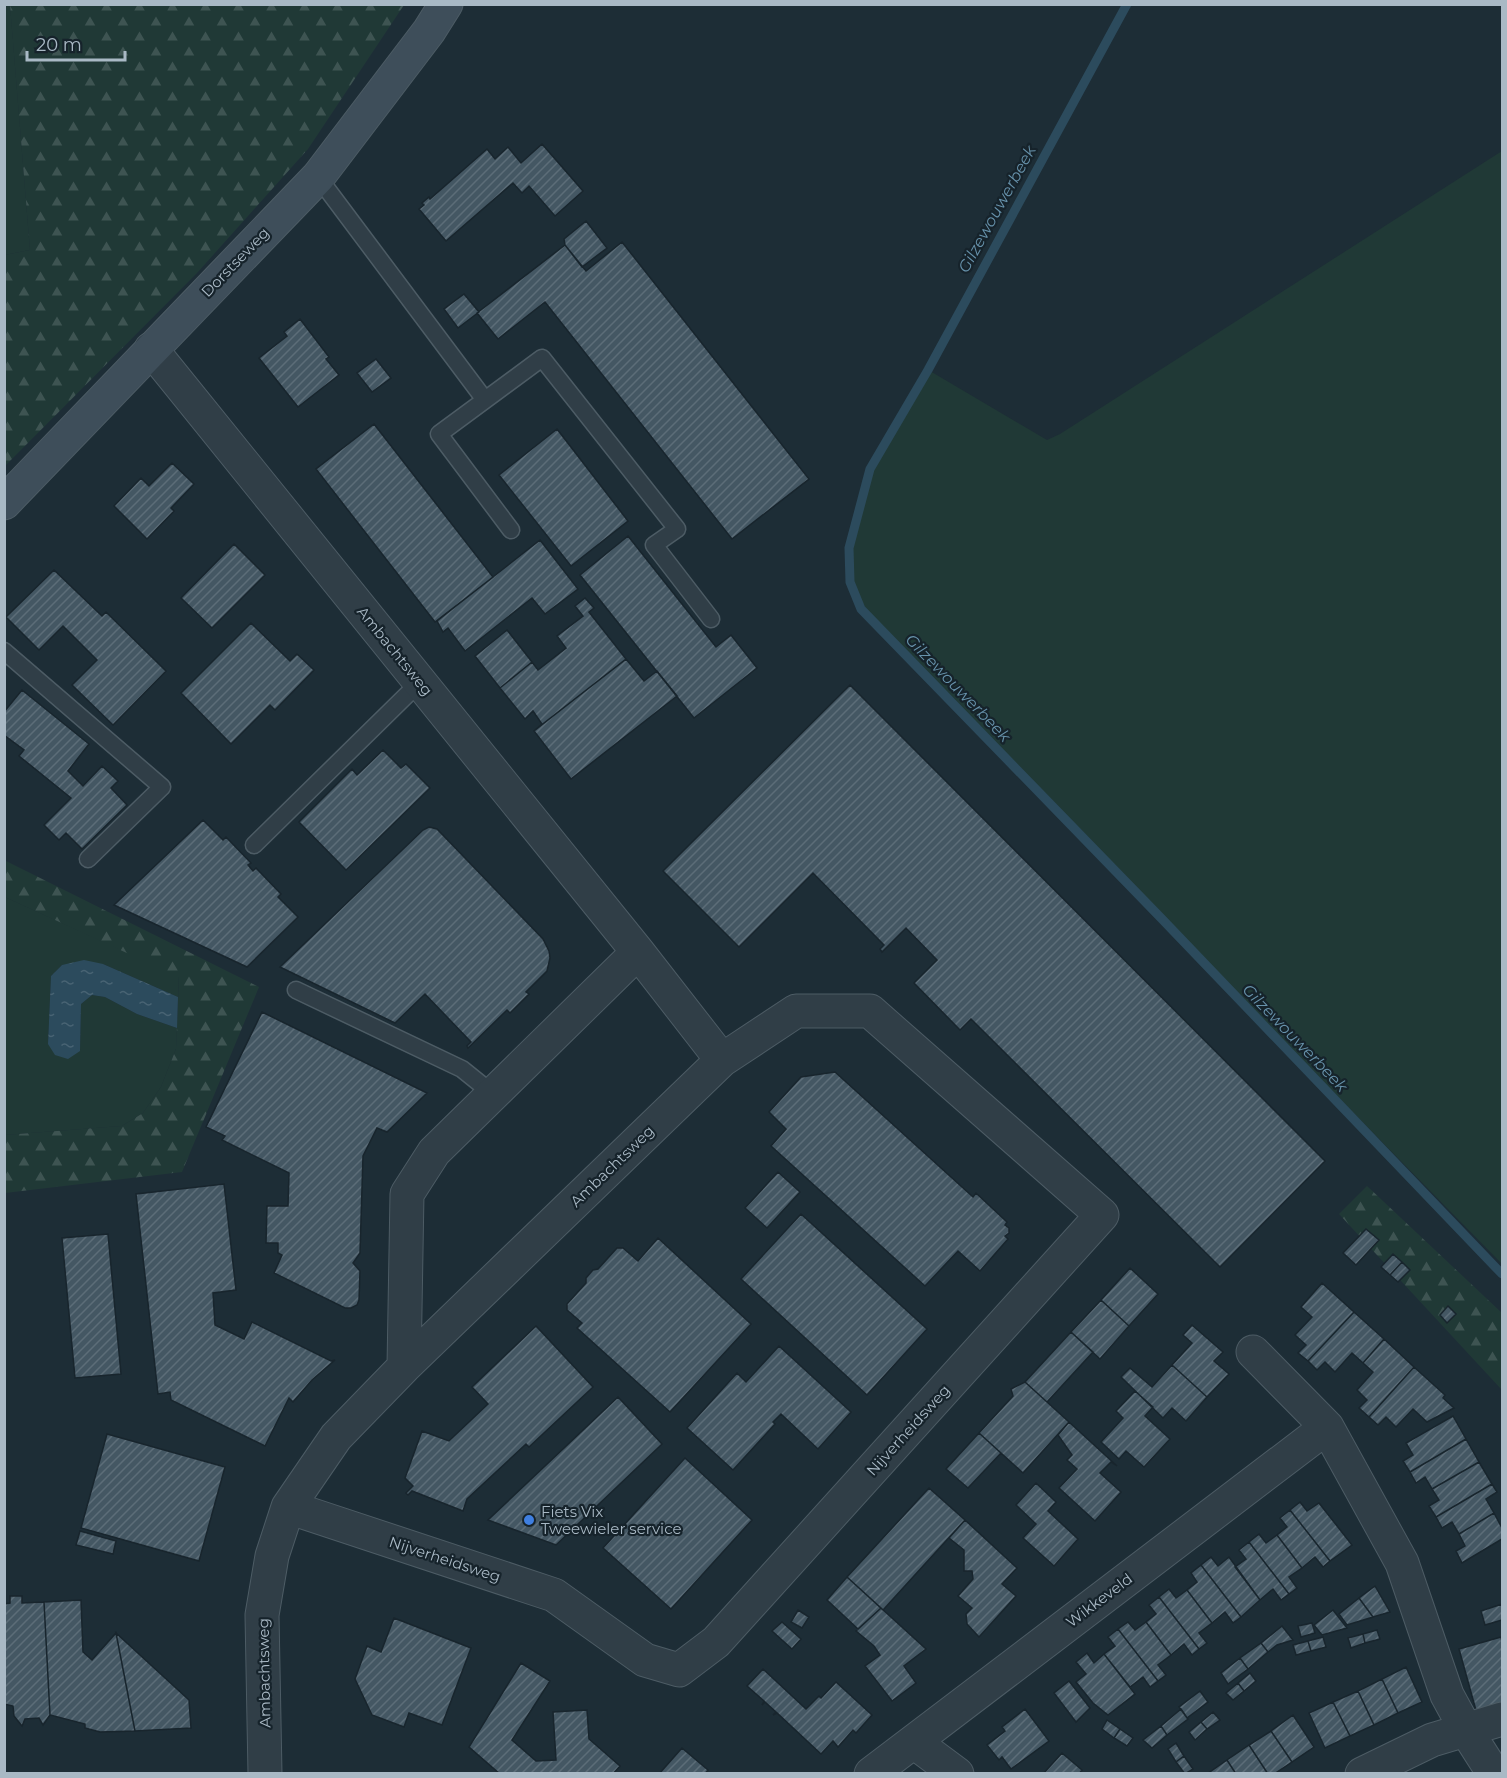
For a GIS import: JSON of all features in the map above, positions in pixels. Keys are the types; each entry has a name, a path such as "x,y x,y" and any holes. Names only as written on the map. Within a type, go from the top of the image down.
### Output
{"street":[{"name":"Dorstseweg","path":"4,503 318,177 429,31 446,4"},
{"name":"Ambachtsweg","path":"152,349 639,952 722,1060 404,1367 336,1437 288,1507 272,1556 262,1615 265,1773"},
{"path":"404,1367 407,1194 434,1152 639,952"},
{"name":"Nijverheidsweg","path":"288,1507 554,1595 645,1660 680,1670 716,1642 1102,1215 870,1011 796,1011 722,1060"},
{"path":"1253,1352 1327,1426 1402,1563 1447,1695 1494,1773"},
{"name":"Wikkeveld","path":"871,1773 1327,1426"},
{"path":"1362,1773 1432,1740 1503,1719"},
{"path":"914,1742 957,1773"}],"lane":[{"path":"318,177 485,400"},
{"path":"511,530 439,434 542,358 677,529 654,545 711,619"},
{"path":"4,651 162,787 88,860"},
{"path":"254,846 420,682"},
{"path":"296,990 462,1069 493,1094"}],"green space":[{"path":"10,4 30,250 5,255 4,5"},
{"path":"10,5 404,5 308,149 197,273 5,466 5,255 30,250"},
{"path":"1502,151 1502,1264 911,663 864,606 853,580 852,549 863,478 875,466 930,371 1047,440 1060,434"},
{"path":"4,860 259,987 182,1172 5,1193 5,1135 122,1126 143,1113 161,1087 176,1049 179,977 5,897"},
{"path":"5,897 179,976 178,997 103,964 62,965 51,976 48,1044 80,1051 81,1004 92,995 105,997 137,1014 177,1028 176,1049 161,1087 143,1113 122,1126 5,1135"},
{"path":"1367,1186 1502,1313 1502,1390 1339,1214"}],"water":[{"path":"84,960 103,964 178,997 177,1028 137,1014 105,997 92,995 81,1004 80,1051 68,1059 55,1055 48,1044 51,976 62,965"}],"building":[{"path":"542,144 583,191 555,216 529,186 522,193 513,183 446,241 419,209 424,205 422,203 429,197 430,199 487,149 495,159 508,147 521,163"},
{"path":"586,221 607,248 582,267 565,245 564,239"},
{"path":"622,242 809,479 732,539 545,302 498,339 477,313 565,245 586,271"},
{"path":"464,294 479,312 458,328 444,309"},
{"path":"300,319 329,357 326,359 339,375 298,407 259,358 287,336 284,332"},
{"path":"376,359 391,378 372,392 357,373"},
{"path":"374,424 493,577 435,622 316,469"},
{"path":"557,429 628,521 571,566 499,475"},
{"path":"172,463 194,484 171,508 174,511 147,539 114,506 141,478 149,486"},
{"path":"628,536 716,647 731,635 757,668 694,718 580,575"},
{"path":"540,540 578,589 545,614 532,598 465,651 448,628 443,632 437,621"},
{"path":"234,544 265,575 212,628 181,598"},
{"path":"54,570 102,616 106,612 166,671 113,725 72,685 97,660 63,626 39,650 6,617"},
{"path":"585,598 594,608 589,612 626,659 535,730 542,724 533,711 525,719 500,688 532,662 538,670 566,648 557,636 583,616 575,606"},
{"path":"251,623 290,661 297,654 314,670 275,710 270,705 231,744 181,693"},
{"path":"507,630 532,662 500,688 475,656"},
{"path":"626,659 644,681 657,671 677,696 571,779 534,731"},
{"path":"850,685 1325,1161 1220,1267 971,1019 960,1030 914,983 937,960 906,928 882,952 880,949 884,945 813,873 739,947 663,871"},
{"path":"22,690 89,744 68,771 83,786 102,766 118,781 111,788 127,805 82,849 66,833 59,840 44,825 71,798 19,756 24,750 4,735 4,712"},
{"path":"383,750 401,768 406,764 430,788 346,870 299,822 352,769 357,775"},
{"path":"203,820 223,840 226,837 251,863 248,865 253,871 256,868 281,894 278,897 298,917 247,967 114,905"},
{"path":"429,827 437,829 543,939 549,951 547,971 526,992 529,994 510,1013 507,1010 468,1048 471,1042 425,994 395,1023 280,967 423,830"},
{"path":"262,1012 427,1093 387,1132 377,1128 363,1156 360,1253 353,1263 360,1271 359,1300 357,1305 351,1308 345,1308 274,1273 282,1255 278,1253 278,1243 266,1243 267,1206 288,1206 289,1173 222,1140 225,1136 206,1127"},
{"path":"835,1072 973,1197 976,1193 1007,1222 1005,1225 1009,1228 1009,1233 1005,1236 1008,1239 980,1271 958,1251 925,1286 771,1146 786,1129 769,1112 801,1077"},
{"path":"778,1172 800,1192 767,1228 745,1208"},
{"path":"224,1184 236,1290 213,1293 215,1325 244,1339 252,1322 331,1361 335,1360 312,1380 293,1402 289,1398 265,1446 171,1400 170,1392 158,1394 136,1194"},
{"path":"801,1214 927,1329 867,1395 741,1279"},
{"path":"1366,1229 1379,1240 1356,1265 1343,1253"},
{"path":"108,1234 121,1374 75,1378 62,1238"},
{"path":"658,1238 751,1324 670,1412 577,1328 582,1323 567,1310 567,1304 586,1283 586,1278 593,1270 598,1269 617,1248 623,1248 638,1261"},
{"path":"1393,1254 1402,1262 1390,1275 1381,1267"},
{"path":"1402,1262 1410,1270 1398,1282 1390,1275"},
{"path":"1130,1268 1158,1294 1129,1326 1101,1300"},
{"path":"1322,1283 1354,1312 1308,1361 1298,1353 1306,1345 1295,1335 1312,1317 1301,1307"},
{"path":"1101,1300 1129,1326 1100,1359 1071,1332"},
{"path":"1448,1306 1456,1314 1447,1323 1440,1315"},
{"path":"1354,1312 1384,1339 1363,1363 1352,1353 1335,1372 1325,1362 1317,1370 1308,1361"},
{"path":"1192,1325 1223,1352 1214,1361 1229,1374 1207,1397 1172,1365 1192,1343 1183,1335"},
{"path":"536,1326 593,1387 529,1447 526,1444 467,1499 463,1511 412,1491 408,1495 406,1493 413,1486 405,1478 422,1431 449,1441 488,1404 472,1387"},
{"path":"1071,1332 1093,1352 1047,1402 1025,1382"},
{"path":"1384,1339 1414,1367 1369,1417 1359,1408 1367,1400 1357,1390 1373,1372 1363,1363"},
{"path":"779,1346 851,1412 818,1449 781,1414 773,1422 775,1424 733,1470 687,1428 737,1373 746,1382"},
{"path":"1172,1365 1207,1397 1186,1421 1172,1408 1163,1418 1121,1377 1130,1368 1152,1387"},
{"path":"1414,1367 1445,1395 1443,1398 1454,1408 1427,1422 1413,1409 1396,1427 1386,1417 1378,1425 1369,1417"},
{"path":"1025,1382 1069,1422 1023,1473 979,1433 1013,1396 1011,1389"},
{"path":"1135,1391 1153,1407 1145,1416 1170,1439 1144,1467 1126,1451 1119,1459 1101,1442 1123,1418 1116,1411"},
{"path":"618,1397 662,1444 556,1545 488,1520"},
{"path":"1453,1416 1466,1439 1410,1472 1403,1461 1413,1455 1406,1443"},
{"path":"1069,1422 1117,1466 1111,1462 1100,1473 1121,1492 1095,1521 1059,1488 1077,1469 1067,1460 1072,1455 1058,1435"},
{"path":"979,1433 1001,1453 968,1488 946,1469"},
{"path":"107,1434 225,1467 199,1561 81,1528"},
{"path":"1466,1439 1479,1462 1432,1489 1425,1477 1416,1483 1410,1472"},
{"path":"685,1458 752,1520 671,1609 603,1548"},
{"path":"1479,1462 1492,1484 1436,1517 1429,1506 1439,1500 1432,1489"},
{"path":"1036,1483 1056,1502 1048,1511 1078,1539 1054,1566 1023,1538 1036,1524 1016,1505"},
{"path":"1492,1484 1497,1492 1486,1499 1494,1513 1459,1534 1452,1522 1442,1528 1436,1517"},
{"path":"929,1488 965,1520 883,1610 847,1577"},
{"path":"1300,1502 1307,1511 1319,1503 1352,1545 1330,1561 1290,1510"},
{"path":"1290,1510 1330,1561 1323,1567 1315,1557 1302,1568 1277,1535 1287,1527 1280,1518"},
{"path":"1494,1513 1502,1528 1502,1539 1462,1563 1456,1551 1465,1546 1459,1534"},
{"path":"965,1520 1017,1568 1002,1584 1016,1596 979,1637 967,1624 966,1614 972,1608 958,1596 973,1579 972,1571 964,1571 964,1550 949,1538"},
{"path":"80,1531 116,1541 113,1554 76,1545"},
{"path":"1259,1534 1266,1543 1277,1535 1302,1568 1289,1577 1297,1588 1289,1594 1249,1542"},
{"path":"1249,1542 1289,1594 1281,1600 1273,1589 1260,1600 1235,1567 1246,1559 1239,1550"},
{"path":"1211,1557 1218,1566 1229,1557 1260,1600 1241,1617 1201,1565"},
{"path":"1201,1565 1241,1617 1233,1623 1225,1612 1212,1623 1187,1590 1197,1582 1191,1573"},
{"path":"847,1577 881,1608 858,1629 827,1600"},
{"path":"1375,1586 1390,1612 1373,1617 1359,1598"},
{"path":"1169,1589 1176,1598 1187,1590 1212,1623 1199,1633 1207,1643 1199,1649 1159,1597"},
{"path":"10,1596 22,1596 22,1603 44,1602 50,1715 43,1725 39,1718 25,1719 22,1726 14,1716 13,1706 4,1704 4,1604 10,1603"},
{"path":"1159,1597 1199,1649 1192,1655 1184,1644 1171,1655 1146,1622 1156,1614 1149,1605"},
{"path":"1359,1598 1373,1617 1347,1625 1339,1614"},
{"path":"81,1600 83,1652 92,1660 116,1633 135,1731 100,1732 85,1728 85,1724 50,1715 44,1602"},
{"path":"1502,1604 1502,1620 1485,1625 1481,1611"},
{"path":"881,1608 926,1649 904,1666 916,1683 892,1701 865,1666 880,1655 874,1646 856,1631"},
{"path":"798,1610 809,1617 802,1628 791,1622"},
{"path":"1333,1610 1347,1628 1322,1635 1314,1625"},
{"path":"394,1618 471,1648 442,1725 409,1713 404,1727 372,1715 355,1679 367,1646 381,1652"},
{"path":"782,1622 801,1639 792,1649 772,1631"},
{"path":"1128,1622 1135,1630 1146,1622 1171,1655 1158,1665 1166,1675 1158,1681 1118,1629"},
{"path":"1312,1623 1315,1633 1301,1637 1298,1626"},
{"path":"1282,1626 1293,1640 1277,1645 1268,1652 1261,1643"},
{"path":"1118,1629 1158,1681 1150,1687 1143,1677 1130,1687 1104,1654 1115,1646 1108,1637"},
{"path":"1377,1630 1380,1639 1365,1643 1363,1634"},
{"path":"116,1633 189,1700 191,1728 135,1731"},
{"path":"1363,1634 1365,1643 1351,1648 1348,1638"},
{"path":"1323,1637 1326,1647 1311,1651 1308,1641"},
{"path":"1501,1637 1502,1707 1477,1714 1459,1649"},
{"path":"1308,1641 1311,1651 1296,1655 1293,1645"},
{"path":"1261,1643 1268,1652 1248,1669 1240,1658"},
{"path":"1087,1653 1094,1663 1104,1654 1135,1694 1108,1715 1093,1703 1076,1682 1086,1674 1076,1662"},
{"path":"1240,1658 1248,1669 1228,1684 1221,1673"},
{"path":"521,1663 550,1681 512,1740 536,1761 556,1760 553,1712 587,1710 589,1739 620,1766 613,1774 500,1774 469,1747"},
{"path":"1406,1667 1422,1702 1398,1713 1382,1679"},
{"path":"763,1669 806,1709 819,1696 821,1698 836,1682 872,1715 856,1733 853,1730 838,1747 833,1741 821,1754 777,1713 773,1715 776,1712 765,1702 762,1705 764,1701 747,1686"},
{"path":"1250,1673 1256,1681 1244,1691 1238,1683"},
{"path":"1382,1679 1398,1713 1374,1725 1358,1691"},
{"path":"1069,1681 1090,1708 1076,1722 1054,1693"},
{"path":"1238,1683 1244,1691 1233,1700 1226,1693"},
{"path":"1200,1691 1208,1702 1187,1718 1179,1707"},
{"path":"1358,1691 1374,1725 1350,1736 1333,1702"},
{"path":"1333,1702 1350,1736 1325,1748 1309,1713"},
{"path":"1025,1709 1049,1741 1011,1769 1002,1757 999,1760 987,1745 1005,1731 1002,1727"},
{"path":"1181,1709 1188,1719 1167,1735 1161,1726"},
{"path":"1213,1712 1220,1720 1207,1729 1201,1722"},
{"path":"1293,1715 1314,1747 1292,1762 1271,1731"},
{"path":"1107,1720 1120,1729 1114,1738 1102,1729"},
{"path":"1201,1722 1207,1729 1195,1740 1189,1732"},
{"path":"1161,1726 1167,1735 1152,1748 1143,1740"},
{"path":"1120,1729 1133,1738 1127,1746 1114,1738"},
{"path":"1271,1731 1292,1762 1274,1774 1268,1774 1249,1745"},
{"path":"1176,1743 1184,1756 1176,1762 1168,1749"},
{"path":"1249,1745 1268,1774 1236,1774 1227,1760"},
{"path":"682,1748 708,1770 705,1774 659,1774"},
{"path":"1062,1753 1082,1770 1079,1774 1043,1774"},
{"path":"1184,1756 1193,1769 1185,1774 1176,1762"},
{"path":"1227,1760 1236,1774 1207,1774"}],"waterway":[{"name":"Gilzewouwerbeek","path":"1127,4 928,370 870,469 849,548 850,582 861,609 1502,1274"}],"place":[{"name":"Fiets Vix Tweewieler service","path":"529,1520"}]}
